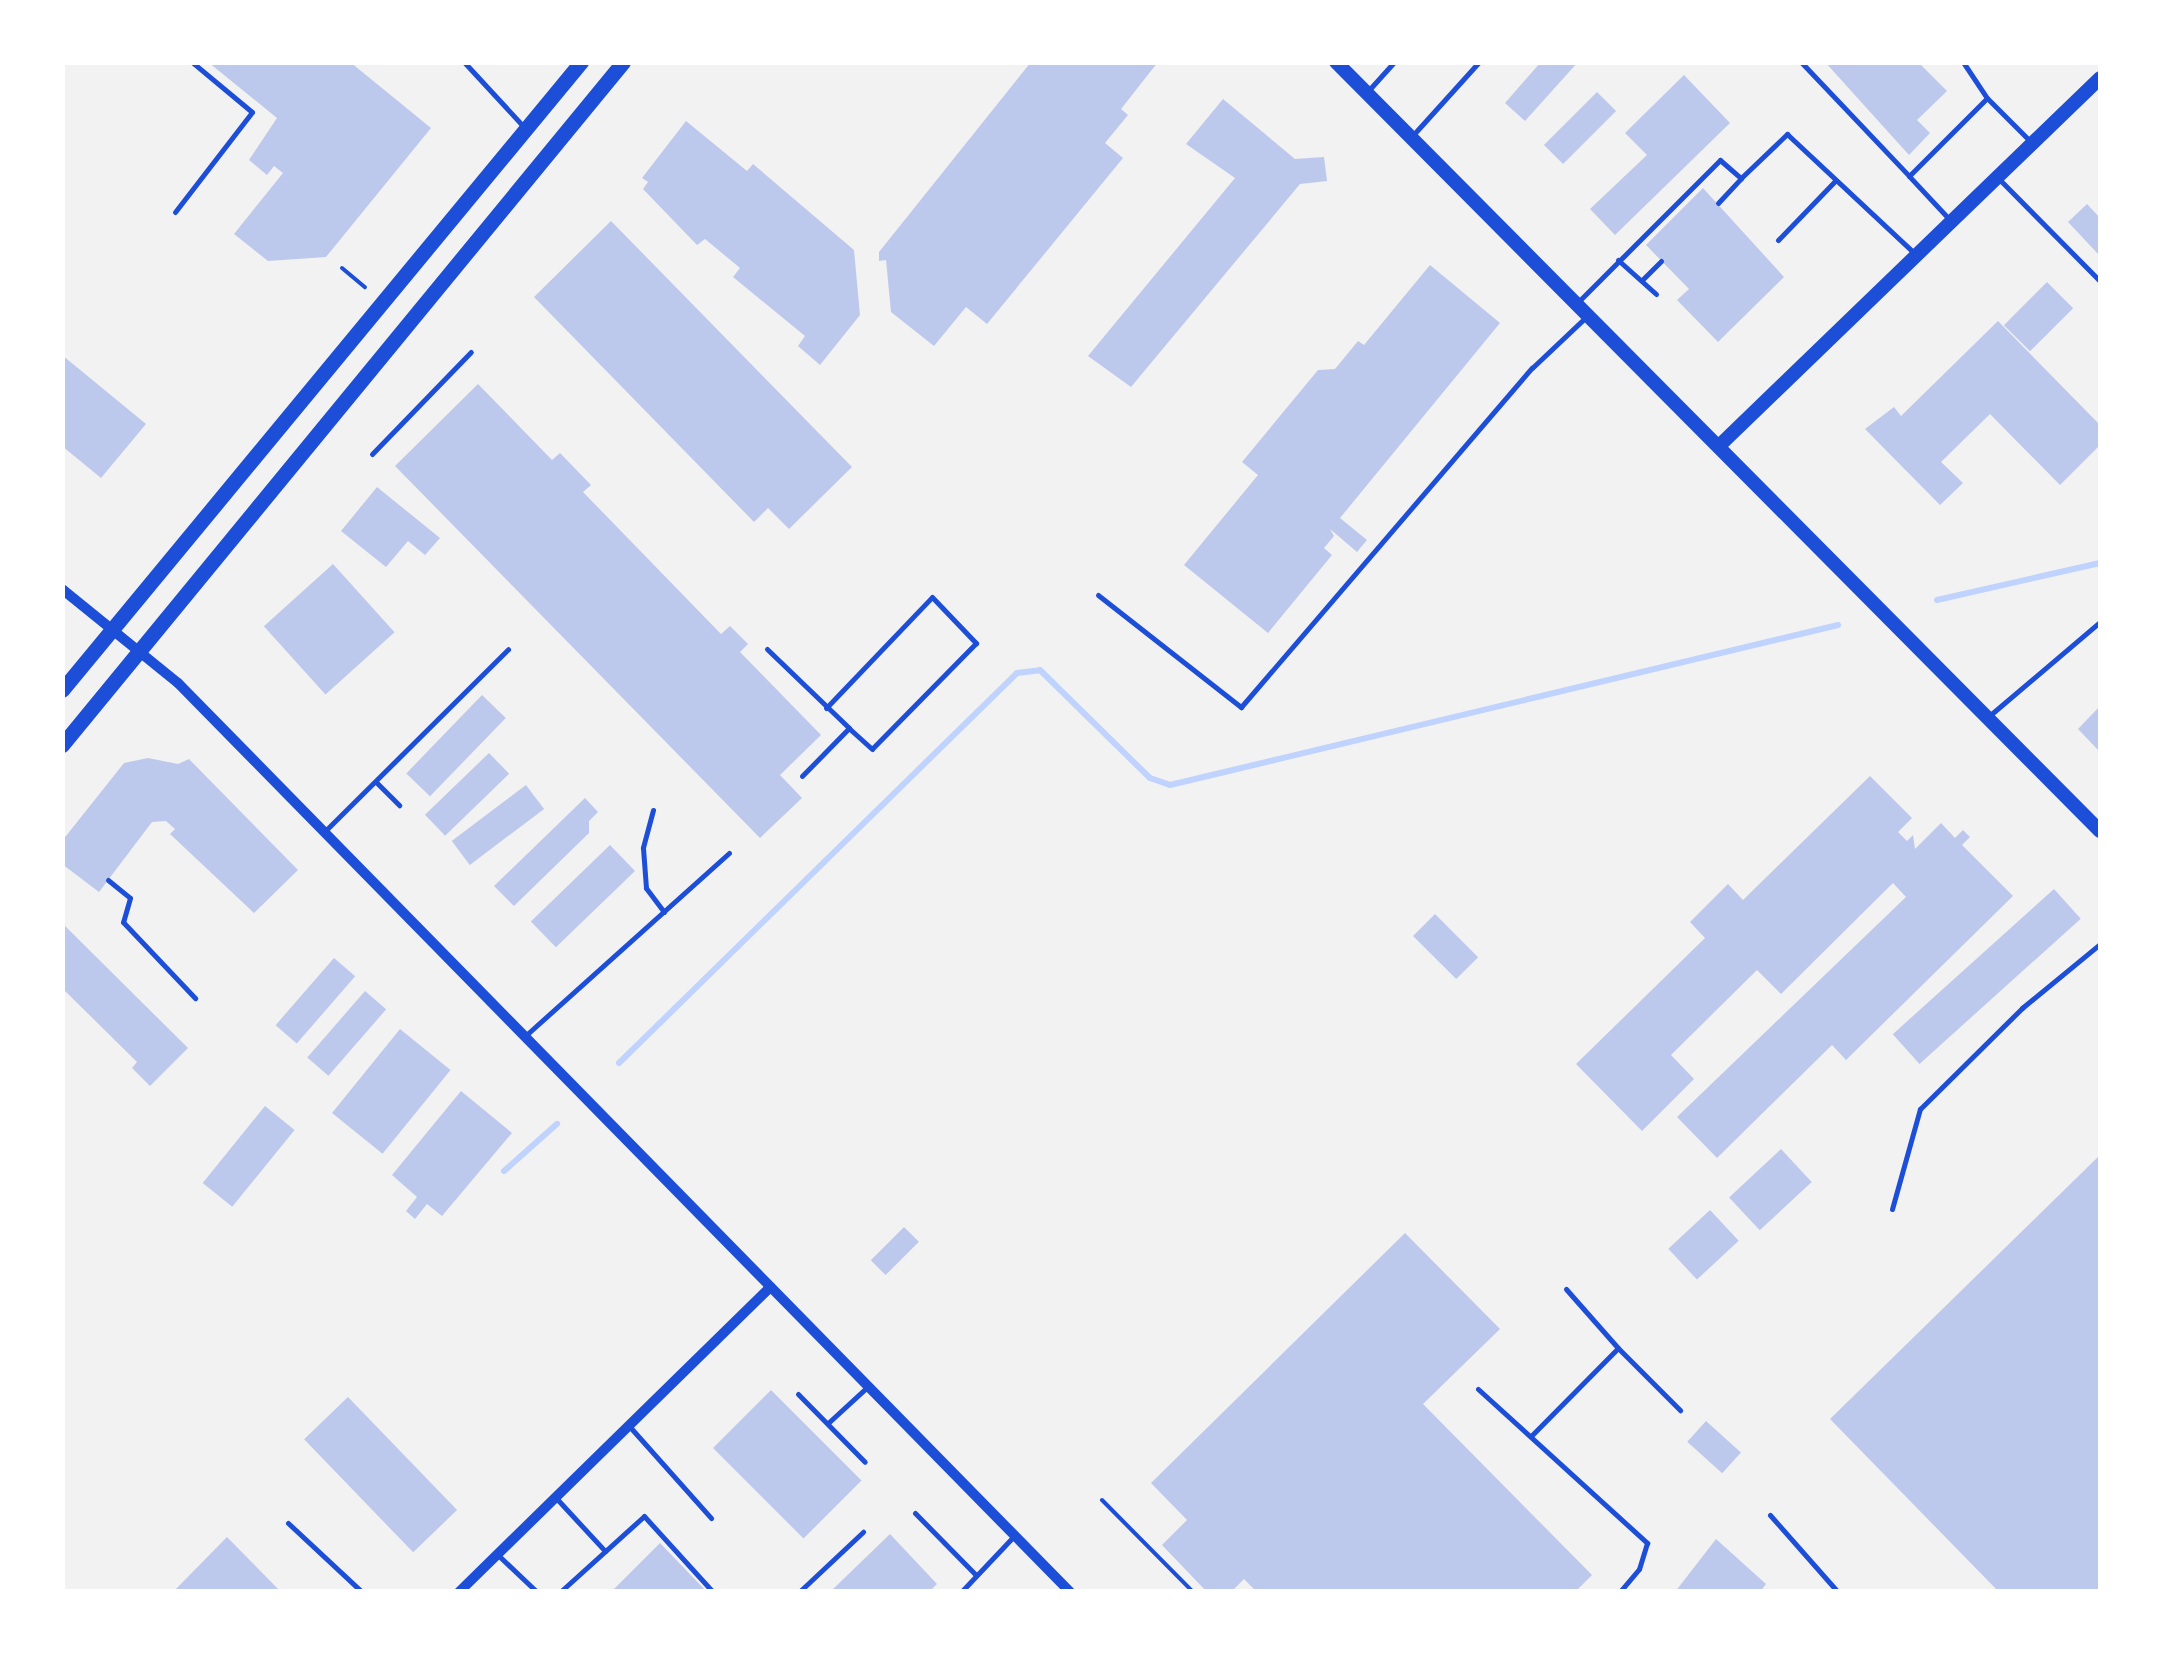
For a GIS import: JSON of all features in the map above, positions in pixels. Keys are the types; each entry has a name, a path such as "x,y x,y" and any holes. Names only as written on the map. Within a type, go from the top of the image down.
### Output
{"main road":[{"path":"62,690 581,62"},
{"path":"62,746 622,62"}],"street":[{"path":"1336,62 1579,301 2100,831"},
{"path":"1720,445 2100,78"},
{"path":"62,588 141,652 324,831 1070,1592"},
{"path":"459,1592 770,1287"}],"lane":[{"path":"174,212 252,112 192,62"},
{"path":"464,62 526,130"},
{"path":"1368,91 1394,62"},
{"path":"1413,135 1479,62"},
{"path":"1801,62 1952,222"},
{"path":"1963,62 1987,98 2034,144"},
{"path":"1909,176 1987,98"},
{"path":"1718,203 1786,134 1916,255"},
{"path":"1579,301 1720,160 1742,178"},
{"path":"1998,178 2100,281"},
{"path":"1778,240 1836,180"},
{"path":"1618,260 1656,294"},
{"path":"1641,280 1661,261"},
{"path":"1098,595 1241,707 1532,368 1590,313"},
{"path":"372,454 471,352"},
{"path":"767,648 826,708 872,748 976,643 932,597 826,708"},
{"path":"1989,716 2100,622"},
{"path":"324,831 508,648"},
{"path":"802,776 848,728"},
{"path":"376,782 399,805"},
{"path":"653,810 642,848 646,888 664,912"},
{"path":"525,1036 728,853"},
{"path":"108,880 130,898 123,922 195,998"},
{"path":"1892,1209 1920,1109 2022,1008 2100,944"},
{"path":"1566,1289 1680,1410"},
{"path":"1532,1435 1618,1348"},
{"path":"828,1423 868,1387"},
{"path":"1478,1389 1648,1542 1639,1568 1620,1592"},
{"path":"798,1394 865,1462"},
{"path":"630,1427 711,1518"},
{"path":"557,1499 605,1551"},
{"path":"915,1513 976,1575"},
{"path":"1770,1515 1838,1592"},
{"path":"560,1592 644,1516 713,1592"},
{"path":"288,1523 362,1592"},
{"path":"800,1592 863,1532"},
{"path":"961,1592 1015,1535"},
{"path":"497,1554 536,1592"}],"path":[{"path":"342,268 365,287"},
{"path":"1102,1500 1193,1592"}],"building":[{"path":"208,62 350,62 431,128 326,257 268,261 234,234 283,173 274,166 267,175 249,160 277,118"},
{"path":"1031,62 1158,62 1121,109 1128,115 1105,143 1123,158 987,324 966,307 934,346 891,312 886,260 879,261 879,252"},
{"path":"1541,62 1578,62 1525,121 1505,103"},
{"path":"1825,62 1918,62 1947,91 1917,120 1930,133 1909,155"},
{"path":"1684,75 1730,123 1615,235 1590,209 1647,155 1625,133"},
{"path":"1597,92 1616,111 1563,164 1544,145"},
{"path":"1223,99 1295,159 1324,157 1327,181 1300,184 1131,387 1088,356 1235,178 1186,144"},
{"path":"686,121 747,171 753,164 854,250 860,315 820,365 798,346 805,336 733,277 740,268 705,239 697,245 643,189 648,182 642,178"},
{"path":"1703,188 1784,277 1718,342 1677,300 1689,289 1646,245"},
{"path":"2087,204 2100,218 2100,256 2068,222"},
{"path":"611,221 852,467 789,529 768,508 754,522 534,297"},
{"path":"1430,265 1500,323 1340,518 1367,540 1357,552 1330,529 1334,536 1324,548 1332,555 1268,633 1184,565 1258,475 1242,462 1318,370 1335,369 1358,341 1364,345"},
{"path":"2047,282 2073,308 2030,351 2004,325"},
{"path":"1998,321 2100,425 2100,445 2060,485 1990,414 1941,462 1963,483 1940,505 1865,429 1894,407 1901,416"},
{"path":"62,355 146,424 101,478 62,446"},
{"path":"478,384 552,460 560,453 591,485 583,492 721,634 730,626 748,644 740,652 821,735 780,775 802,798 760,838 395,466"},
{"path":"377,487 440,538 425,555 408,541 386,567 341,531"},
{"path":"333,564 395,632 325,695 264,626"},
{"path":"482,695 506,718 430,796 406,773"},
{"path":"2100,706 2100,747 2098,750 2078,729"},
{"path":"489,753 509,774 445,836 425,815"},
{"path":"148,758 178,764 189,759 298,870 254,913 170,834 175,829 166,821 152,822 99,892 62,864 62,841 124,763"},
{"path":"1870,776 1912,818 1898,832 1907,841 1913,835 1915,849 1941,823 1955,838 1963,830 1970,837 1962,845 2013,896 1846,1060 1832,1045 1717,1158 1677,1117 1906,897 1893,883 1781,994 1757,970 1671,1055 1694,1079 1642,1131 1576,1064 1705,938 1690,922 1728,884 1743,900"},
{"path":"526,785 544,809 470,865 452,841"},
{"path":"585,798 598,812 589,821 589,833 514,906 494,886"},
{"path":"610,845 635,871 556,947 531,921"},
{"path":"2054,889 2081,919 1920,1064 1893,1034"},
{"path":"1435,914 1478,957 1456,979 1413,936"},
{"path":"62,923 188,1048 150,1086 132,1068 137,1062 62,988"},
{"path":"334,958 355,976 297,1044 276,1025"},
{"path":"365,991 386,1009 328,1076 307,1057"},
{"path":"400,1029 451,1070 383,1154 332,1113"},
{"path":"461,1091 512,1133 442,1216 427,1204 415,1219 406,1211 417,1197 392,1175"},
{"path":"265,1106 295,1130 232,1207 203,1183"},
{"path":"1781,1149 1812,1182 1760,1230 1729,1197"},
{"path":"2100,1155 2100,1592 1999,1592 1830,1419"},
{"path":"1710,1210 1739,1241 1697,1280 1668,1249"},
{"path":"904,1227 919,1242 886,1275 871,1260"},
{"path":"1405,1233 1500,1329 1423,1404 1592,1575 1575,1592 1257,1592 1244,1579 1231,1592 1207,1592 1162,1545 1187,1520 1151,1483"},
{"path":"771,1390 862,1481 804,1538 713,1448"},
{"path":"348,1397 457,1510 413,1552 304,1439"},
{"path":"1706,1421 1741,1452 1722,1473 1687,1442"},
{"path":"890,1534 937,1584 929,1592 830,1592"},
{"path":"227,1537 281,1592 173,1592"},
{"path":"1716,1539 1766,1584 1760,1592 1675,1592"},
{"path":"660,1543 707,1592 611,1592"}],"waterway":[{"path":"1937,600 2100,563"},
{"path":"619,1063 1017,673 1040,670 1150,778 1170,785 1838,625"},
{"path":"504,1171 557,1124"}]}
